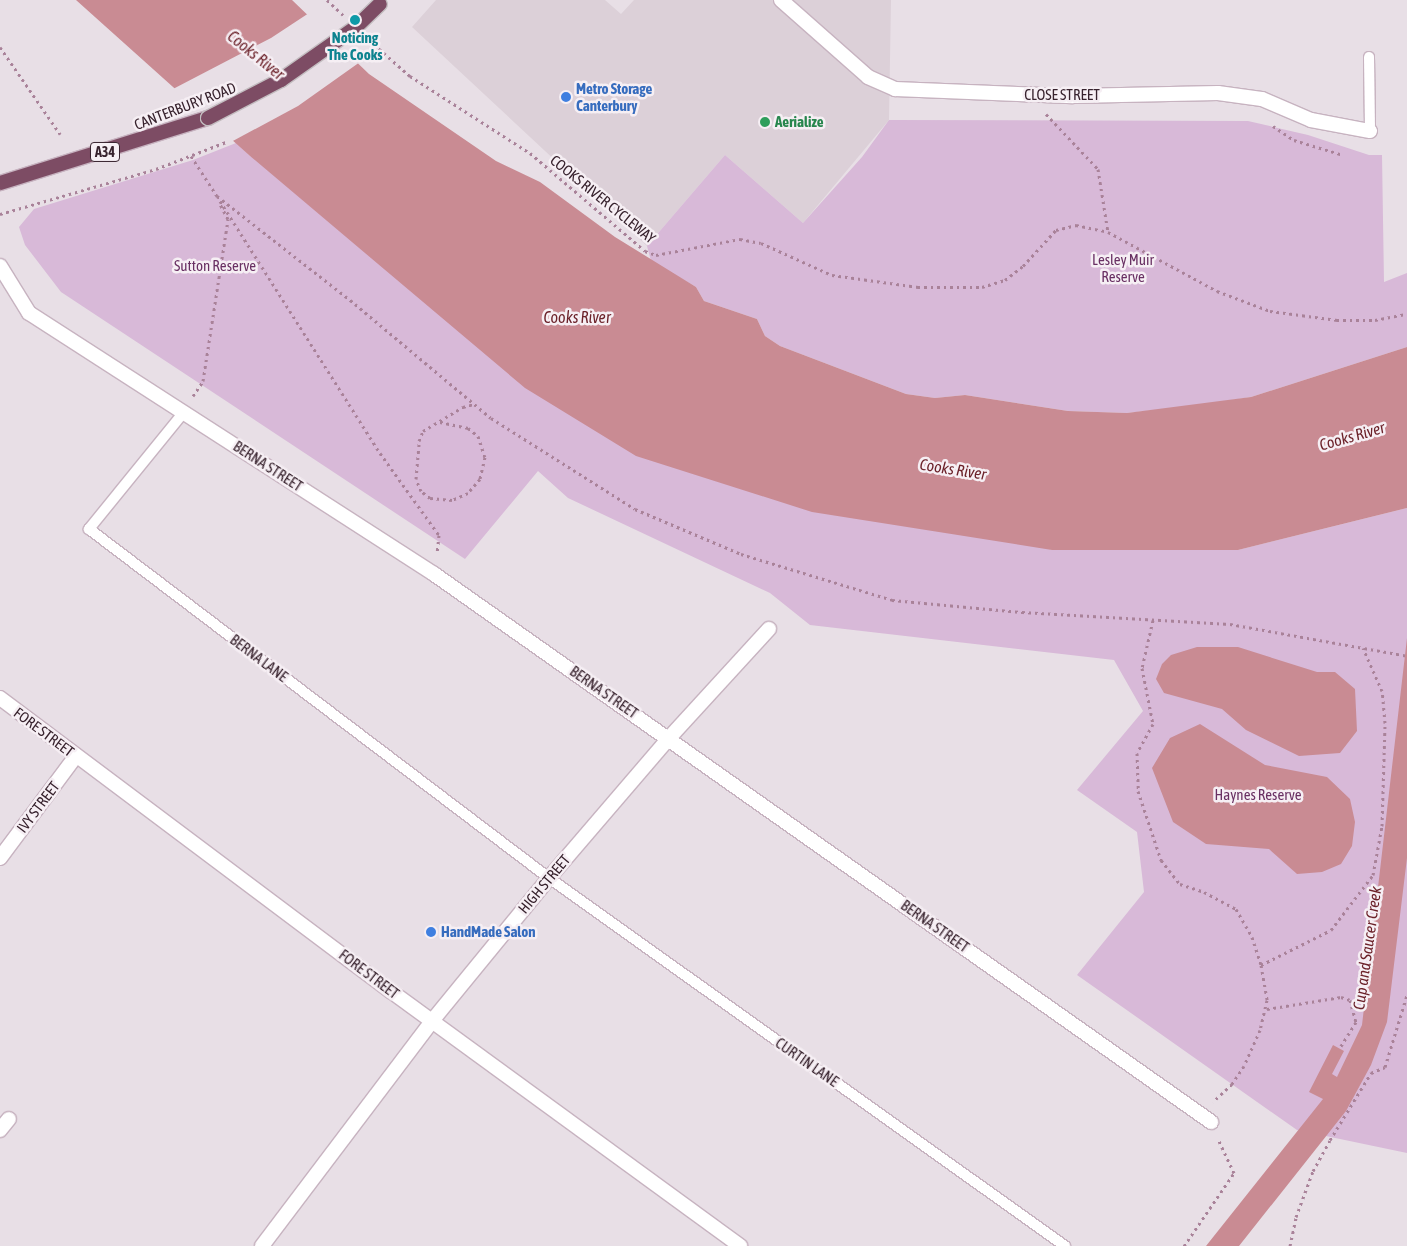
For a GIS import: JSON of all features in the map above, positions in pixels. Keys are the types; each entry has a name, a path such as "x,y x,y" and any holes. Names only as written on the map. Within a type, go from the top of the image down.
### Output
{"highway":[{"name":"CANTERBURY ROAD","path":"0,183 208,118 281,80 356,27 382,2"}],"street":[{"name":"CLOSE STREET","path":"781,0 868,77 895,89 1073,96 1218,94 1262,99 1311,120 1370,131"},
{"name":"BERNA STREET","path":"0,266 29,313 434,574 1206,1118"},
{"name":"HIGH STREET","path":"262,1246 432,1021 548,878 669,738 769,629"},
{"name":"FORE STREET","path":"0,698 432,1021 740,1246"},
{"name":"IVY STREET","path":"0,858 76,756"}],"lane":[{"path":"1369,57 1370,131"},
{"name":"BERNA LANE","path":"184,412 89,529 548,878"},
{"name":"CURTIN LANE","path":"548,878 1066,1246"}],"path":[{"path":"0,47 60,134"},
{"name":"COOKS RIVER CYCLEWAY","path":"392,62 530,154 645,251 656,255 740,239 761,243 832,275 918,287 982,287 1005,280 1023,266 1056,230 1076,225 1108,232 1217,292 1270,311 1337,320 1375,320 1407,314"},
{"path":"1053,112 1044,111 1098,168 1108,232"},
{"path":"1266,121 1294,140 1343,155"},
{"path":"0,214 191,156 226,142"},
{"path":"191,156 238,224 380,453 439,535 434,574"},
{"path":"217,196 355,304 474,404 635,509 741,554 892,600 1230,624 1407,656"},
{"path":"184,412 203,381 228,219 217,196"},
{"path":"440,422 468,428 478,436 485,457 480,479 468,493 452,500 430,498 421,491 416,479 421,435 440,422 463,407 474,404"},
{"path":"1153,620 1142,668 1154,724 1137,753 1138,791 1161,860 1180,884 1204,892 1236,909 1252,937 1261,965 1267,1009 1244,1066 1206,1118 1234,1173 1184,1246"},
{"path":"1261,965 1332,930 1372,875 1382,826 1385,723 1382,691 1363,648"},
{"path":"1290,1246 1296,1217 1313,1171 1371,1073 1385,1067 1407,995"},
{"path":"1267,1009 1341,997 1350,1000 1356,1022 1340,1048"}],"shaded area":[{"path":"436,0 605,0 621,14 634,0 891,0 889,120 803,223 725,155 647,246 412,27"}],"green space":[{"name":"Lesley Muir Reserve","path":"889,120 1248,121 1308,135 1369,155 1382,155 1384,282 1407,273 1407,347 1251,397 1194,406 1127,413 1068,411 965,395 935,398 906,394 780,346 765,336 757,319 704,301 696,287 651,261 647,246 725,155 803,223 862,157"},
{"path":"236,143 250,156 1052,550 1238,550 1407,508 1407,1153 1297,1130 1077,975 1144,892 1137,832 1077,790 1143,711 1114,660 810,625 770,593 568,498 538,471 465,559 61,292 25,245 19,227 34,209 193,160"}],"water":[{"name":"Cooks River","path":"76,0 292,0 369,74 496,161 540,182 615,237 696,287 704,301 757,319 765,336 780,346 906,394 935,398 965,395 1068,411 1127,413 1251,397 1407,347 1407,508 1238,550 1052,550 812,512 636,456 525,388 250,156"},
{"path":"1407,638 1407,858 1387,1022 1371,1065 1346,1111 1239,1246 1206,1246 1323,1099 1309,1092 1333,1045 1344,1051 1332,1074 1337,1077 1362,1025"},
{"path":"1197,647 1238,647 1317,672 1335,672 1355,689 1357,731 1340,753 1299,756 1246,730 1222,709 1164,693 1156,679 1162,664 1171,655"},
{"path":"1200,724 1265,765 1327,777 1350,799 1355,822 1352,846 1341,864 1322,872 1297,874 1269,849 1206,844 1173,822 1152,768 1170,738"}],"pier":[{"path":"309,13 360,62 298,106 231,142 173,89 271,38"}],"place":[{"name":"Noticing The Cooks","path":"355,20"},
{"name":"Metro Storage Canterbury","path":"566,97"},
{"name":"Aerialize","path":"765,122"},
{"name":"HandMade Salon","path":"431,932"}],"park label":[{"name":"Sutton Reserve","path":"215,266"},
{"name":"Haynes Reserve","path":"1258,795"}],"water label":[{"name":"Cup and Saucer Creek","path":"1367,948"}]}
